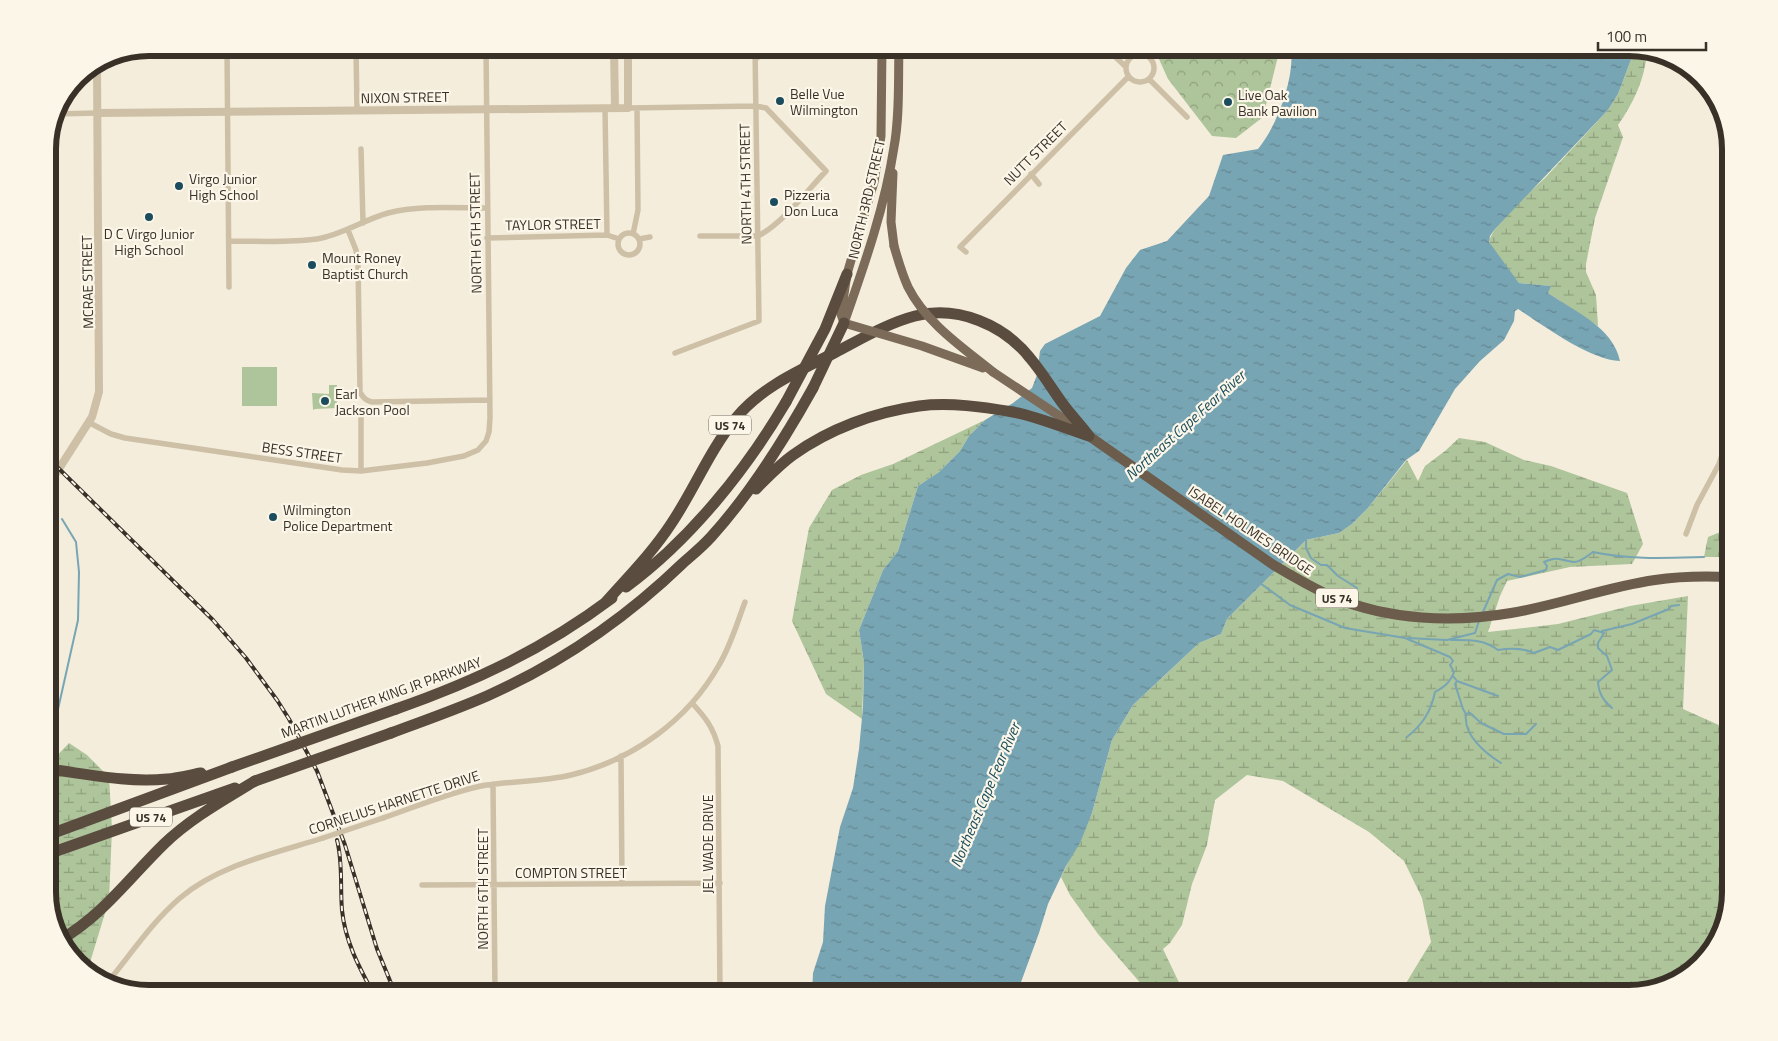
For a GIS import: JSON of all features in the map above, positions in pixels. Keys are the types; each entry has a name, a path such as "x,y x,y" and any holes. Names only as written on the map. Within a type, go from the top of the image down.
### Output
{"highway":[{"name":"MARTIN LUTHER KING JR PARKWAY","path":"56,832 474,680 512,662 571,627 641,576 717,501 752,456 786,402 825,329 847,274"},
{"name":"US 74","path":"605,603 658,544 719,440 737,416 763,393 792,375 867,336 915,316 946,314 968,317 988,324 1005,334 1030,358 1064,406 1089,436"},
{"path":"728,517 791,428 813,388 844,323"},
{"name":"US 74","path":"56,851 391,733 487,696 528,676 572,650 627,612 665,581 710,539 728,517 791,456 822,437 853,424 887,412 920,406 952,405 983,407 1018,413 1089,436"},
{"name":"ISABEL HOLMES BRIDGE","path":"1089,436 1272,564 1319,591 1361,607 1430,619 1456,620 1512,613 1653,580 1722,577"},
{"path":"56,770 121,779 146,780 168,779 232,767"},
{"path":"67,935 102,909 173,835 198,816 255,780"}],"main road":[{"name":"NORTH 3RD STREET","path":"847,274 874,182 881,136 882,56"},
{"name":"NORTH 3RD STREET","path":"844,323 866,263 895,146 899,56"},
{"path":"895,146 891,222 894,246 908,287 920,307 939,326 993,372"},
{"path":"844,323 841,314 847,274"},
{"name":"ISABEL HOLMES BRIDGE","path":"844,323 930,348 993,372 1089,436"}],"street":[{"path":"227,56 229,287"},
{"path":"356,56 357,110"},
{"name":"NORTH 6TH STREET","path":"486,56 490,418"},
{"path":"614,56 615,108"},
{"path":"628,56 628,108"},
{"path":"756,59 759,56"},
{"path":"1114,56 1125,66 1128,77 1135,82 1149,79 1154,71 1154,66 1148,56"},
{"path":"1125,66 1127,61 1133,56"},
{"name":"NORTH 4TH STREET","path":"675,353 759,321 756,59"},
{"name":"MCRAE STREET","path":"56,473 88,422 97,402 100,378 97,72"},
{"name":"NUTT STREET","path":"966,252 960,247 1128,77"},
{"path":"1149,79 1187,117"},
{"path":"700,236 758,236 775,225 826,171 766,108 756,106"},
{"name":"NIXON STREET","path":"63,114 756,106"},
{"path":"604,108 607,235"},
{"path":"633,234 638,201 637,108"},
{"path":"361,149 363,223"},
{"path":"1031,174 1039,184"},
{"name":"TAYLOR STREET","path":"229,241 309,240 348,230 387,213 412,209 487,208"},
{"path":"348,230 356,250 358,263 360,392 362,398 372,402 490,400"},
{"path":"625,233 633,234 639,240 638,250 634,254 623,254 617,244 619,239 625,233"},
{"name":"TAYLOR STREET","path":"487,238 607,235 619,239"},
{"path":"639,240 650,237"},
{"path":"361,413 361,471"},
{"name":"BESS STREET","path":"88,422 111,434 125,438 342,470 361,471 427,463 464,456 478,450 486,441 490,418"},
{"path":"1686,534 1697,506 1722,455"},
{"name":"CORNELIUS HARNETTE DRIVE","path":"112,977 162,915 181,897 195,887 241,864 463,791 493,784 570,775 604,764 641,746 665,728 692,703 713,675 724,657 745,602"},
{"name":"JEL WADE DRIVE","path":"692,703 708,720 718,746 720,985"},
{"path":"621,756 622,884"},
{"name":"NORTH 6TH STREET","path":"493,784 495,985"},
{"name":"COMPTON STREET","path":"422,886 720,883"}],"green space":[{"path":"1158,56 1278,56 1263,117 1236,138 1212,136 1168,79"},
{"path":"1632,56 1646,58 1644,72 1633,100 1618,125 1623,137 1595,218 1586,264 1586,272 1596,295 1598,326 1548,293 1550,286 1519,283 1491,247 1489,240 1495,229 1520,201 1545,178 1608,110 1618,94"},
{"path":"242,367 277,367 277,406 242,406"},
{"name":"Earl Jackson Pool","path":"329,385 337,385 337,408 313,410 312,393 329,394"},
{"path":"985,420 969,436 960,451 939,472 918,486 898,551 883,570 859,630 864,663 862,719 826,694 792,621 809,528 832,490 861,475 893,464"},
{"path":"1459,438 1485,442 1524,460 1551,466 1627,493 1643,544 1632,564 1570,567 1507,581 1488,632 1558,624 1630,606 1688,596 1683,709 1722,726 1722,892 1719,916 1709,938 1695,958 1685,966 1664,978 1641,984 1405,985 1431,942 1422,898 1404,861 1369,832 1283,781 1247,775 1215,800 1207,845 1192,884 1182,925 1170,943 1163,949 1180,985 1142,985 1098,934 1070,895 1061,877 1092,813 1112,740 1133,705 1199,643 1221,634 1227,619 1306,540 1339,533 1352,524 1368,508 1407,460 1418,481 1425,466"},
{"path":"1722,531 1722,557 1704,557 1708,537"},
{"path":"69,743 87,755 109,777 112,829 109,900 90,963 75,948 66,933 61,922 56,898 56,757"}],"water":[{"name":"Northeast Cape Fear River","path":"1292,56 1632,56 1618,94 1608,110 1495,229 1490,236 1489,242 1519,283 1551,286 1548,293 1601,329 1616,349 1620,361 1595,355 1553,332 1518,309 1515,311 1514,321 1504,340 1480,361 1455,389 1419,451 1406,460 1368,508 1352,524 1339,533 1306,540 1227,619 1221,634 1199,643 1133,705 1112,740 1092,813 1080,843 1066,866 1048,904 1020,985 812,985 813,973 823,942 825,906 840,827 853,788 859,749 863,707 864,663 859,630 883,570 898,551 918,486 939,472 960,451 969,436 985,420 1013,403 1032,388 1037,375 1040,351 1045,344 1100,316 1126,268 1140,250 1167,241 1209,196 1223,155 1258,149 1278,115 1287,87"}],"waterway":[{"path":"56,718 78,620 79,572 76,542 62,519"},
{"path":"1306,540 1306,548 1311,558 1321,565 1327,565 1338,576 1357,588"},
{"path":"1483,612 1497,580 1508,574 1520,577 1546,570 1547,566 1544,562 1553,559 1577,562 1593,552 1635,557 1704,557"},
{"path":"1260,583 1290,605 1345,628 1405,638 1450,657 1453,661 1450,665 1454,672 1451,679 1435,692 1425,718 1407,737"},
{"path":"1602,631 1632,624 1669,609 1671,606 1679,605"},
{"path":"1447,640 1475,633 1479,621"},
{"path":"1451,640 1476,641 1493,646 1498,650 1517,649 1534,653 1550,647 1558,650 1591,634 1594,630 1604,633 1598,643 1598,648 1607,656 1612,670 1598,682 1602,696 1612,708"},
{"path":"1408,638 1446,640"},
{"path":"1453,676 1457,681 1498,696"},
{"path":"1457,681 1455,684 1466,714 1468,729 1476,743 1501,763"},
{"path":"1466,714 1470,713 1481,723 1504,734 1526,734 1536,724"}],"railway":[{"path":"56,466 213,620 246,658 277,700 317,771 345,845 377,949 392,985"},
{"path":"337,840 341,866 342,910 346,932 349,943 369,985"}],"place":[{"name":"Belle Vue Wilmington","path":"780,101"},
{"name":"Live Oak Bank Pavilion","path":"1228,102"},
{"name":"Virgo Junior High School","path":"179,186"},
{"name":"Pizzeria Don Luca","path":"774,202"},
{"name":"D C Virgo Junior High School","path":"149,217"},
{"name":"Mount Roney Baptist Church","path":"312,265"},
{"name":"Earl Jackson Pool","path":"325,401"},
{"name":"Wilmington Police Department","path":"273,517"}]}
